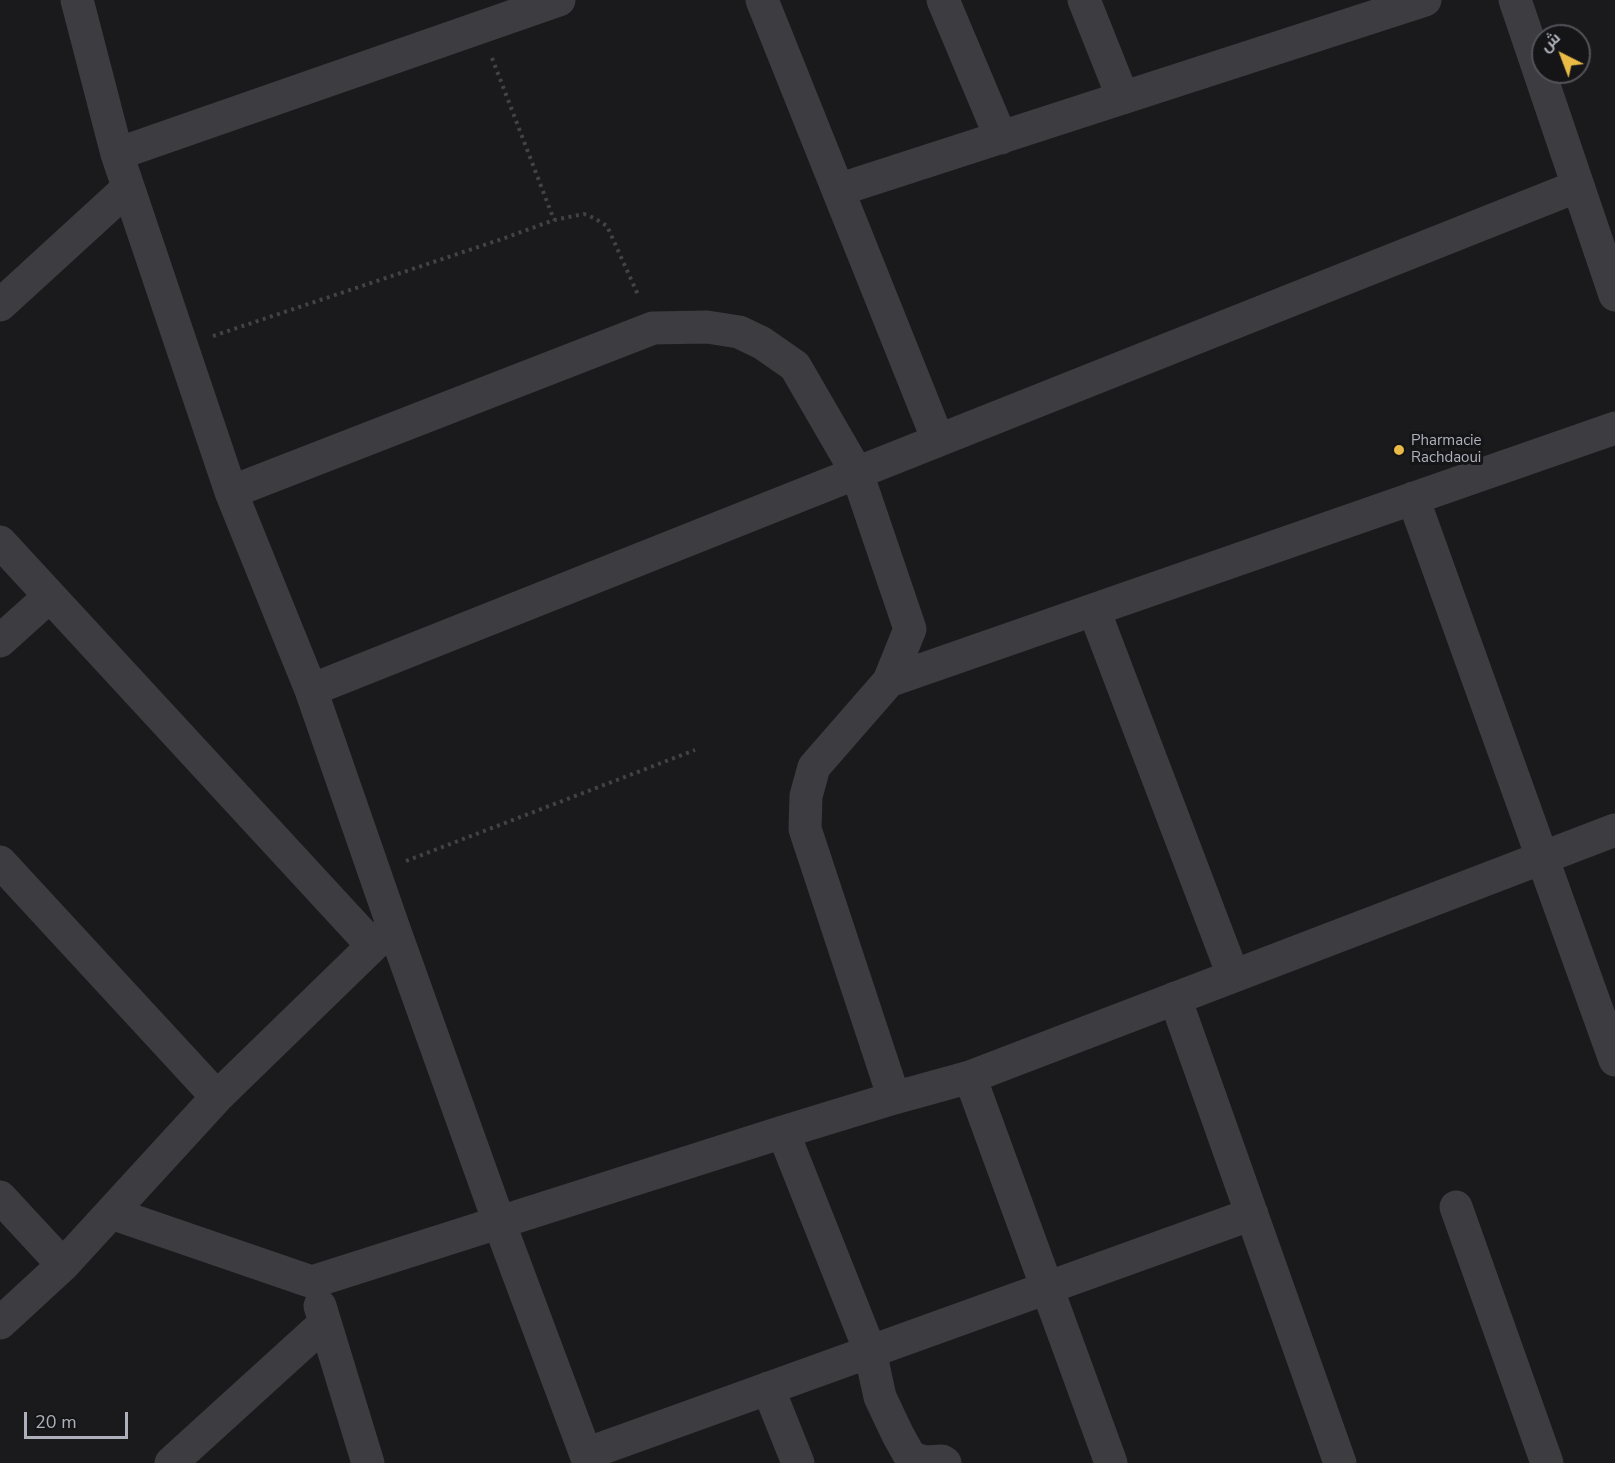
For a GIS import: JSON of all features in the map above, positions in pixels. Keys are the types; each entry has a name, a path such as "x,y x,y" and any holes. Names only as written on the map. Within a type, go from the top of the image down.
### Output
{"street":[{"path":"77,0 117,154 181,346 231,492 311,690 375,873 383,935 499,1222 588,1458 768,1388 1252,1214"},
{"path":"117,154 559,0"},
{"path":"762,0 938,440"},
{"path":"943,0 1000,138"},
{"path":"1084,0 1123,98"},
{"path":"838,190 1425,0"},
{"path":"1515,0 1615,295"},
{"path":"311,690 1578,186"},
{"path":"2,301 128,188"},
{"path":"231,492 653,328 707,327 739,332 762,343 795,366 857,472 910,629 890,681 814,767 806,796 805,829 894,1098"},
{"path":"890,681 1615,428"},
{"path":"1413,498 1615,1060"},
{"path":"0,542 50,596 383,935"},
{"path":"0,641 50,596"},
{"path":"1094,610 1233,975"},
{"path":"111,1213 312,1281 783,1132 970,1077 1615,830"},
{"path":"0,862 217,1097"},
{"path":"0,1323 63,1265 217,1097 383,935"},
{"path":"1175,998 1340,1463"},
{"path":"970,1077 1111,1463"},
{"path":"783,1132 870,1352 880,1397 898,1435 914,1459 945,1463"},
{"path":"0,1197 63,1265"},
{"path":"1455,1207 1547,1463"},
{"path":"312,1281 368,1463"},
{"path":"171,1463 325,1323"},
{"path":"768,1388 798,1463"}],"path":[{"path":"480,28 554,220"},
{"path":"181,346 554,220 584,214 607,226 653,328"},
{"path":"375,873 695,750"}],"place":[{"name":"Pharmacie Rachdaoui","path":"1399,450"}]}
